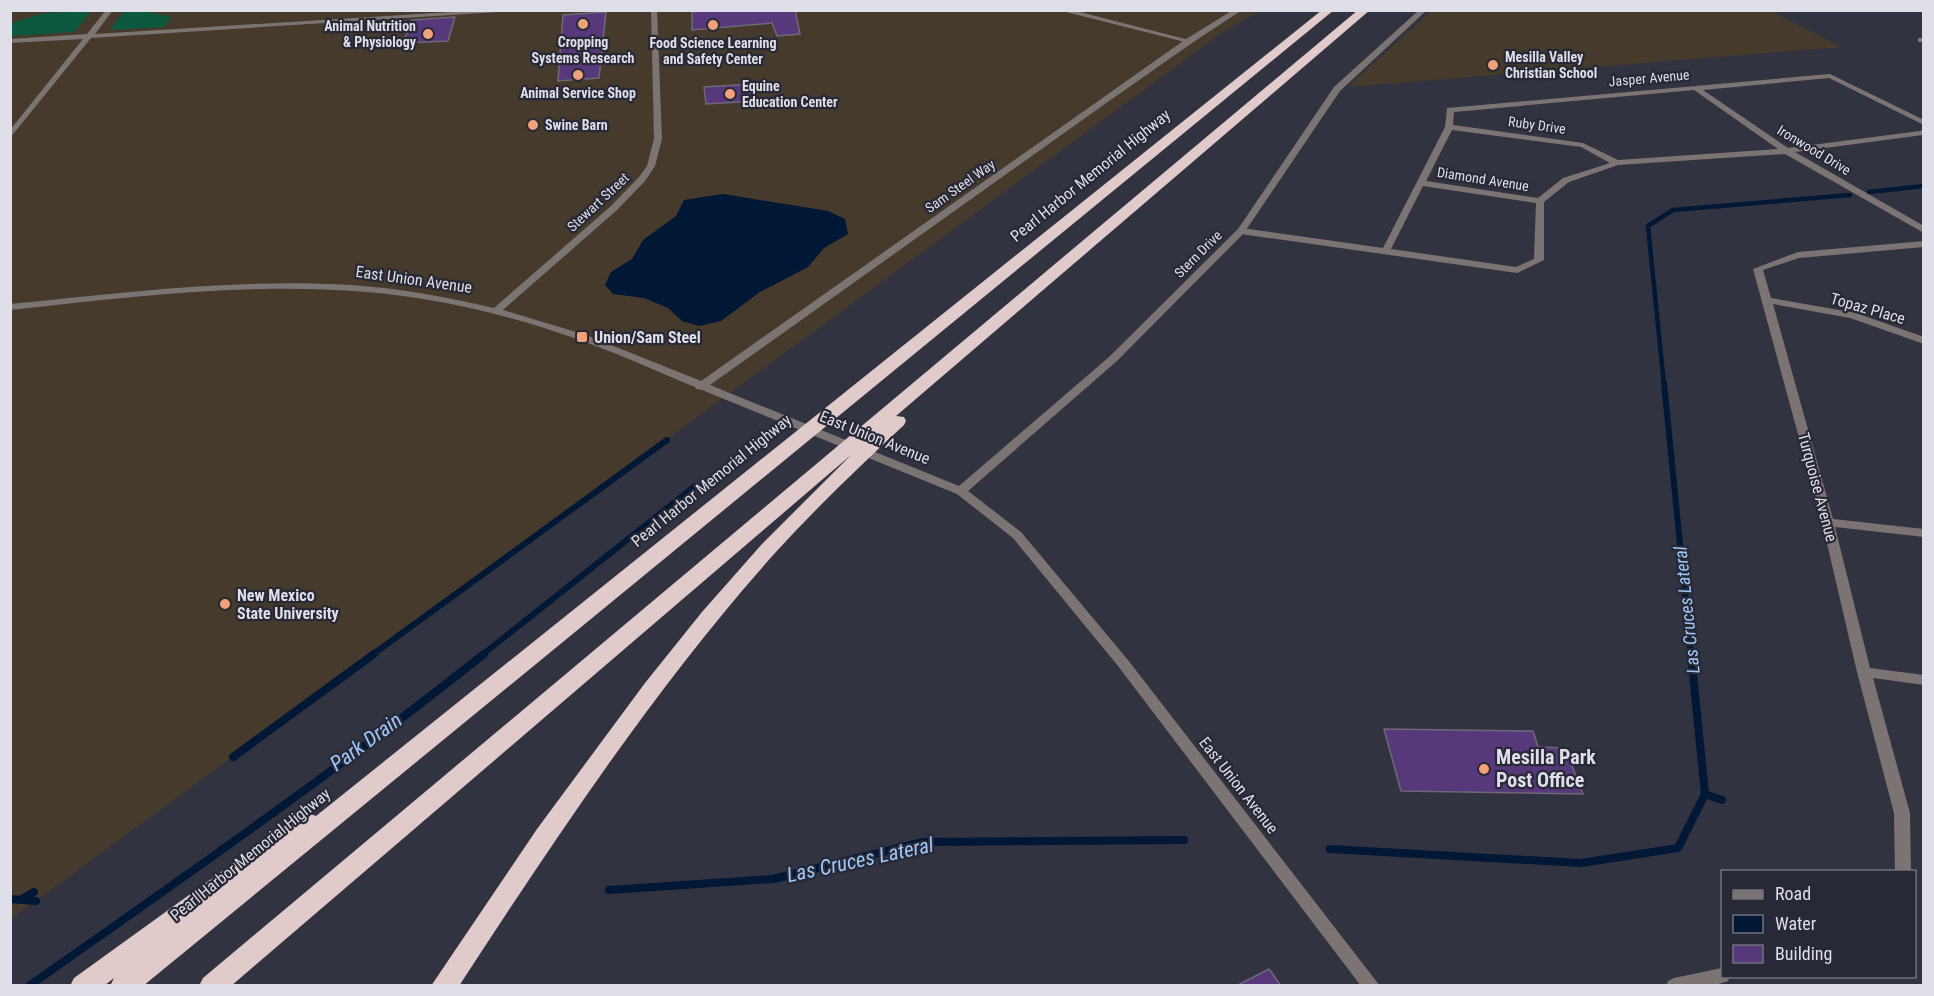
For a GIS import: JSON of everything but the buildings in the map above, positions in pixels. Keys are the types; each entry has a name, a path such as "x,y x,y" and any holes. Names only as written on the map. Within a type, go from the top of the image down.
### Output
{"highway":[{"name":"Pearl Harbor Memorial Highway","path":"123,986 1329,10"},
{"path":"212,986 787,499 897,413 1028,304 1108,228 1365,10"},
{"path":"429,986 657,684 734,588 897,413"},
{"path":"83,986 499,683"},
{"path":"444,986 545,835"}],"street":[{"path":"10,136 110,10"},
{"path":"372,19 375,10"},
{"path":"10,41 526,10"},
{"name":"Stewart Street","path":"498,310 614,208 642,179 651,166 658,139 654,10"},
{"path":"1061,10 1189,41"},
{"name":"Sam Steel Way","path":"700,387 1189,41 1239,10"},
{"name":"Stern Drive","path":"962,491 1113,359 1241,231 1337,89 1424,10"},
{"name":"Jasper Avenue","path":"1386,251 1449,127 1450,110 1830,76 1923,123"},
{"name":"Ironwood Drive","path":"1694,87 1786,151 1923,230"},
{"name":"Ruby Drive","path":"1449,127 1583,145 1617,163"},
{"path":"1241,231 1517,270 1539,260 1540,201 1566,180 1617,163 1786,151 1923,133 1923,131"},
{"name":"Diamond Avenue","path":"1422,183 1540,201"},
{"name":"Turquoise Avenue","path":"1903,870 1902,813 1863,672 1828,522 1758,268 1798,255 1923,244"},
{"name":"East Union Avenue","path":"10,307 213,288 308,286 381,290 498,310 582,337 700,387 962,491 1017,535 1123,663 1372,986"},
{"name":"Topaz Place","path":"1767,300 1852,315 1923,341"},
{"path":"1828,522 1923,533"},
{"path":"1863,672 1923,680"},
{"path":"1674,986 1721,976"}],"shaded area":[{"name":"New Mexico State University","path":"11,11 1260,11 1223,32 11,919"},
{"name":"Mesilla Valley Christian School","path":"1431,11 1771,11 1841,47 1348,87"}],"green space":[{"path":"92,11 74,32 11,36 11,23 44,13"},
{"path":"124,11 143,11 171,17 164,27 110,30"}],"water":[{"path":"723,194 828,211 845,219 848,234 824,248 808,267 760,292 721,321 699,326 682,321 668,308 644,298 613,294 605,285 611,272 632,259 643,240 676,216 684,200"}],"waterway":[{"name":"Las Cruces Lateral","path":"1869,192 1924,186"},
{"name":"Las Cruces Lateral","path":"1664,385 1648,226 1673,210 1850,195"},
{"name":"Las Cruces Lateral","path":"1664,383 1691,655"},
{"path":"372,655 667,440"},
{"name":"Park Drain","path":"482,655 695,486"},
{"path":"233,757 374,654"},
{"name":"Park Drain","path":"29,986 316,782 484,654"},
{"name":"Las Cruces Lateral","path":"1691,654 1705,794"},
{"name":"Las Cruces Lateral","path":"1330,849 1581,863 1678,848 1705,794"},
{"path":"1705,794 1722,800"},
{"name":"Las Cruces Lateral","path":"609,890 773,879 923,842 1184,840"},
{"path":"22,899 34,892"},
{"name":"Las Cruces Lateral","path":"10,899 36,901"}],"place":[{"name":"Cropping Systems Research","path":"583,24"},
{"name":"Food Science Learning and Safety Center","path":"713,25"},
{"name":"Animal Nutrition & Physiology","path":"428,34"},
{"name":"Mesilla Valley Christian School","path":"1493,65"},
{"name":"Animal Service Shop","path":"578,75"},
{"name":"Equine Education Center","path":"730,94"},
{"name":"Swine Barn","path":"533,125"},
{"name":"Union/Sam Steel","path":"582,337"},
{"name":"New Mexico State University","path":"225,604"},
{"name":"Mesilla Park Post Office","path":"1484,769"}]}
